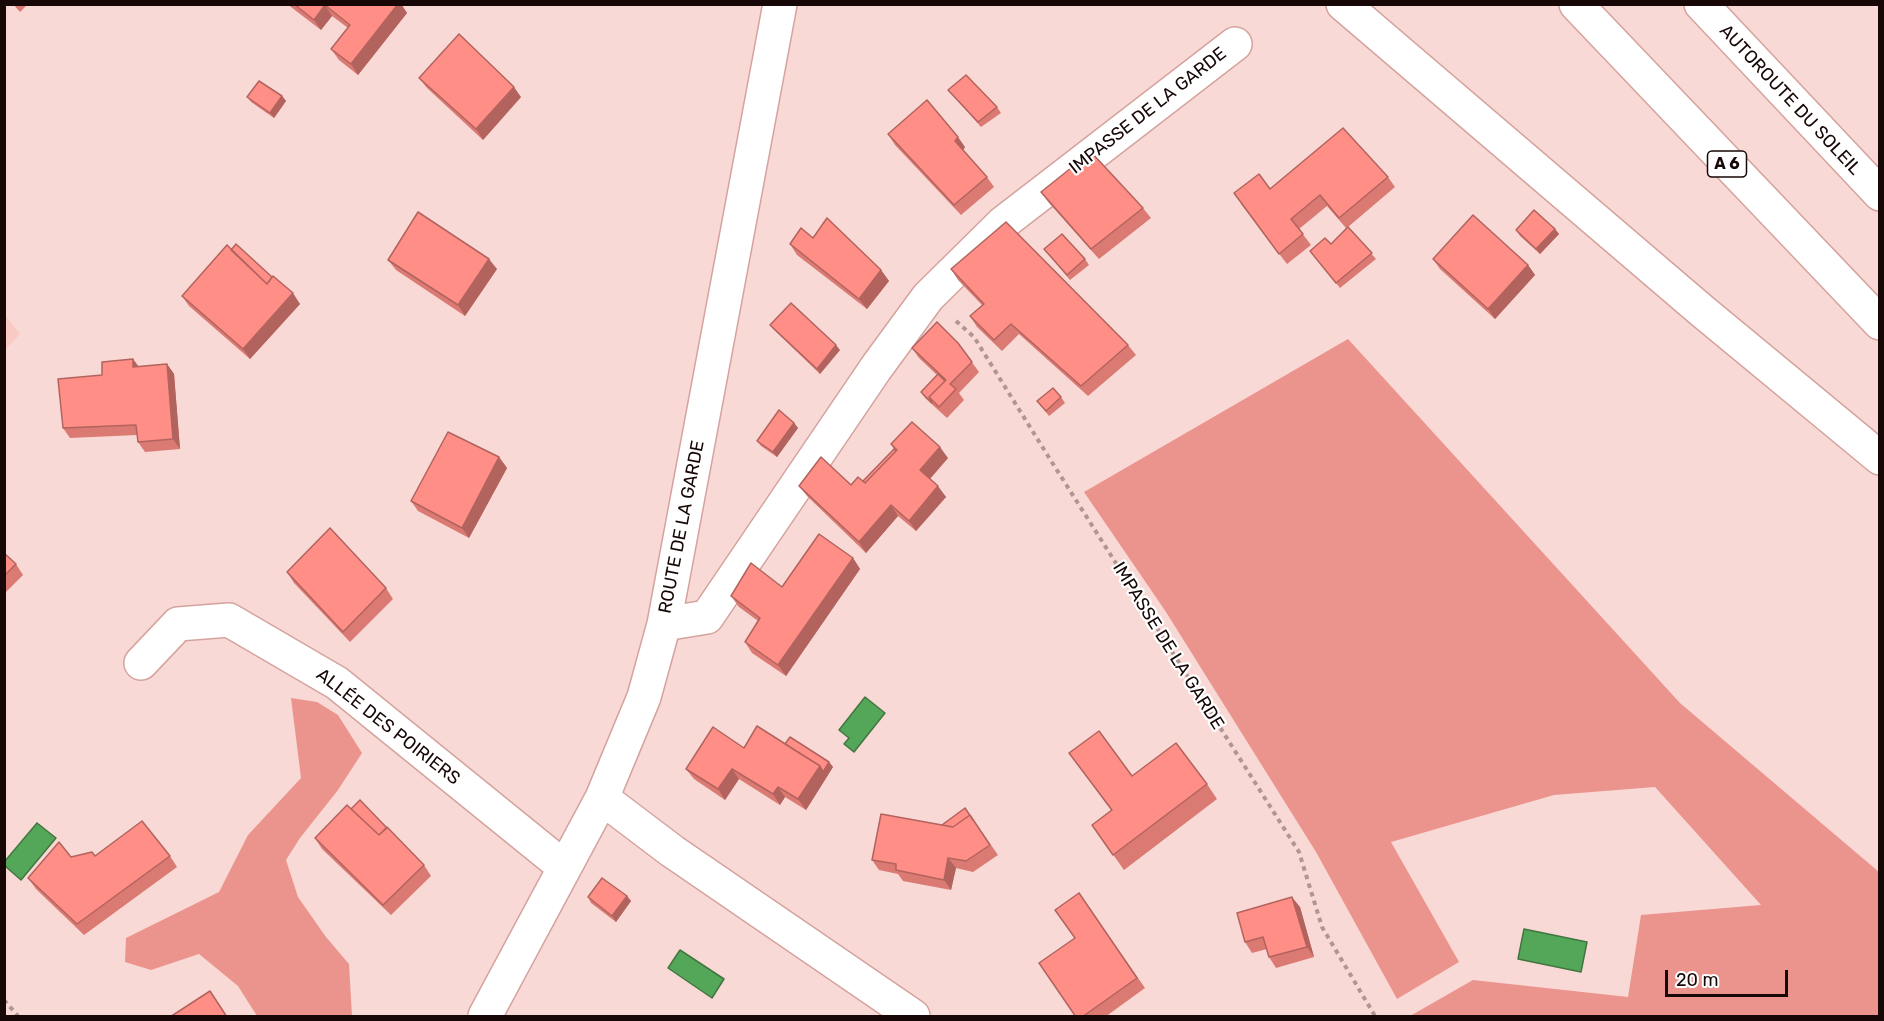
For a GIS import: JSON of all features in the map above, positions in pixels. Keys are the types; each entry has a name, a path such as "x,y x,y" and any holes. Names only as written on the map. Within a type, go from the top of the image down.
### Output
{"main road":[{"name":"ROUTE DE LA GARDE","path":"485,1017 602,798 644,697 664,624 780,4"},
{"path":"1343,4 1701,310 1880,458"},
{"name":"A 6","path":"1576,4 1880,323"},
{"name":"AUTOROUTE DU SOLEIL","path":"1701,4 1880,194"},
{"name":"IMPASSE DE LA GARDE","path":"664,624 706,617 876,368 928,297 1003,223 1235,44"},
{"name":"ALLÉE DES POIRIERS","path":"141,663 178,624 229,620 337,683 564,867"},
{"path":"602,798 672,851 913,1017"}],"path":[{"name":"IMPASSE DE LA GARDE","path":"928,297 974,337 1299,852 1322,927 1375,1017"},
{"path":"4,1000 18,1017"}],"shaded area":[{"path":"5,315 20,334 4,350"},
{"path":"1348,339 1680,703 1879,872 1879,1016 1410,1016 1473,980 1628,997 1641,915 1761,905 1655,787 1554,795 1391,842 1459,962 1397,999 1316,852 1166,612 1084,492"},
{"path":"865,697 885,713 854,752 844,744 849,738 839,730"},
{"path":"291,698 317,702 338,715 362,753 338,790 300,838 286,860 298,897 326,937 349,964 352,1016 257,1016 238,986 199,954 151,970 125,962 126,938 219,892 248,835 301,778"},
{"path":"37,823 56,838 21,880 5,866 5,861"},
{"path":"1524,929 1587,942 1581,972 1518,959"},
{"path":"680,950 724,979 712,998 668,968"}],"building":[{"path":"294,4 398,4 351,64 331,49 350,25 325,5 314,20"},
{"path":"459,34 514,87 476,129 419,78"},
{"path":"966,75 997,107 978,122 948,90"},
{"path":"259,81 282,96 270,113 247,97"},
{"path":"927,100 958,137 955,141 987,177 954,205 888,134"},
{"path":"1343,128 1388,177 1339,218 1320,195 1291,219 1303,234 1279,254 1234,193 1259,174 1270,189"},
{"path":"1091,152 1143,208 1091,249 1041,192"},
{"path":"1534,210 1555,229 1536,249 1516,230"},
{"path":"418,212 489,259 458,305 388,260"},
{"path":"1473,215 1528,265 1488,309 1433,259"},
{"path":"827,218 881,270 859,299 790,244 801,228 813,238"},
{"path":"1006,222 1128,345 1081,386 1011,324 994,340 970,316 984,304 951,269"},
{"path":"1348,227 1372,253 1336,283 1310,251 1325,238 1331,244"},
{"path":"1062,234 1085,259 1067,275 1044,249"},
{"path":"236,244 272,277 267,284 231,250"},
{"path":"227,245 267,284 273,276 293,293 243,349 182,296"},
{"path":"791,303 836,345 817,369 770,325"},
{"path":"937,322 958,343 972,362 950,384 956,389 939,407 929,397 946,380 912,348"},
{"path":"133,359 133,367 167,364 173,439 138,442 136,425 63,428 58,379 102,375 102,362"},
{"path":"938,374 945,381 929,397 932,403 921,392"},
{"path":"1053,388 1061,397 1046,411 1037,401"},
{"path":"779,410 794,423 773,452 757,441"},
{"path":"912,422 940,447 920,470 938,486 909,521 891,505 859,542 799,486 821,457 851,485 858,477 865,483 897,450 891,444"},
{"path":"448,432 499,457 462,528 411,501"},
{"path":"894,449 896,451 865,483 863,481"},
{"path":"330,528 386,588 343,632 287,572"},
{"path":"819,534 853,558 778,665 745,642 760,618 731,596 751,563 782,587"},
{"path":"4,553 16,564 4,576"},
{"path":"757,726 820,766 798,799 778,787 773,794 732,769 718,789 686,769 713,727 744,748"},
{"path":"1099,731 1132,776 1176,743 1207,784 1113,855 1092,825 1112,810 1069,753"},
{"path":"790,737 829,762 823,772 820,766 785,744"},
{"path":"360,800 387,828 379,835 351,809"},
{"path":"347,805 379,835 387,827 424,865 383,905 315,838"},
{"path":"965,808 970,815 953,827 942,825"},
{"path":"881,814 953,827 970,815 990,845 966,861 948,858 944,880 896,870 896,864 872,860"},
{"path":"142,821 170,856 77,924 28,878 59,842 71,857 92,852 95,856"},
{"path":"602,878 627,896 612,916 588,897"},
{"path":"1079,893 1137,978 1082,1017 1076,1017 1039,963 1075,938 1055,910"},
{"path":"1292,897 1307,947 1269,957 1263,937 1245,942 1237,913"},
{"path":"210,991 227,1017 170,1017"}]}
